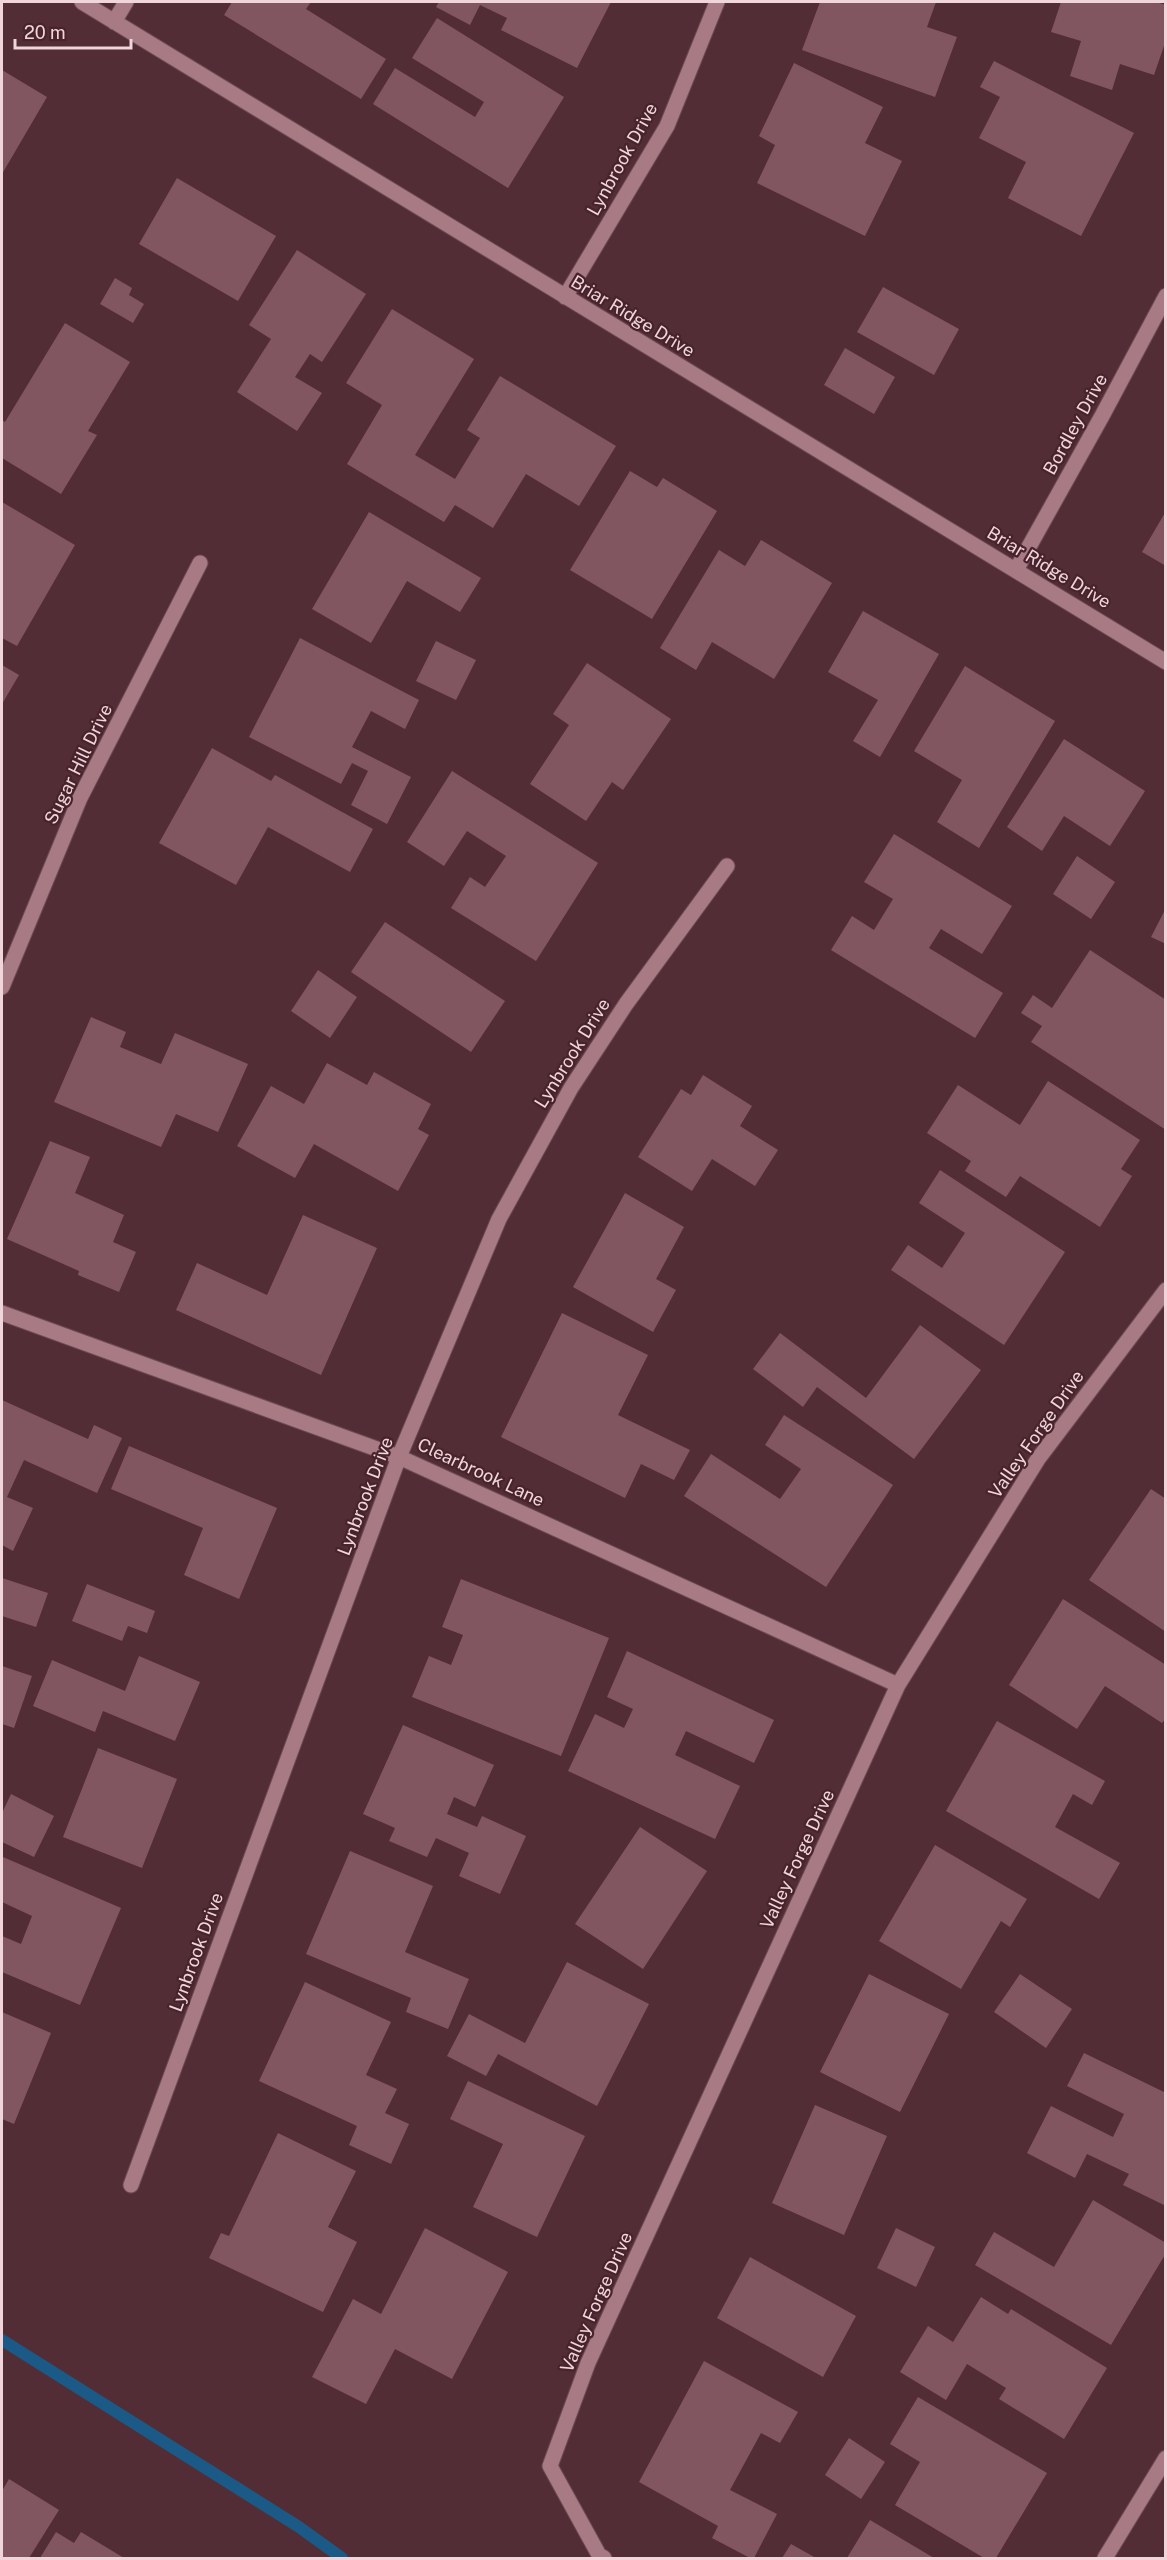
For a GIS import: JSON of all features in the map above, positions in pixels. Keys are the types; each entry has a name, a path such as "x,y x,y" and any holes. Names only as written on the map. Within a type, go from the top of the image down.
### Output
{"street":[{"name":"Briar Ridge Drive","path":"81,2 1166,662"},
{"path":"114,22 126,2"},
{"name":"Lynbrook Drive","path":"565,297 667,126 717,2"},
{"name":"Bordley Drive","path":"1016,570 1166,296"},
{"name":"Sugar Hill Drive","path":"2,987 80,798 200,563"},
{"name":"Lynbrook Drive","path":"131,2185 399,1457 499,1219 571,1088 626,1004 727,866"},
{"name":"Valley Forge Drive","path":"604,2559 599,2555 550,2466 588,2362 897,1685 1038,1459 1166,1290"},
{"name":"Clearbrook Lane","path":"2,1313 399,1457 897,1685"},
{"path":"1105,2559 1166,2458"}],"building":[{"path":"232,2 311,2 306,9 386,59 361,99 224,15"},
{"path":"439,2 611,2 577,68 501,30 507,18 480,5 470,25 436,7"},
{"path":"820,2 936,2 927,27 957,37 935,97 802,50"},
{"path":"1061,2 1156,2 1166,5 1166,40 1154,75 1120,64 1112,90 1070,76 1081,41 1051,32"},
{"path":"437,18 564,97 508,188 373,104 395,68 475,117 484,102 412,58"},
{"path":"994,61 1134,133 1081,236 1008,198 1026,162 979,138 1000,97 980,87"},
{"path":"794,63 883,107 865,143 902,161 865,236 757,183 775,145 759,136"},
{"path":"2,70 47,97 2,174"},
{"path":"177,178 276,236 238,301 139,244"},
{"path":"297,250 366,294 322,362 310,354 295,377 322,393 297,431 237,392 271,339 249,325"},
{"path":"115,278 132,288 129,295 144,304 133,323 100,304"},
{"path":"883,287 959,329 934,375 857,332"},
{"path":"392,309 474,359 415,455 455,479 480,438 467,430 500,376 616,446 579,506 526,474 493,528 455,505 444,522 347,464 382,405 346,383"},
{"path":"65,323 130,362 88,431 97,435 61,494 2,458 2,420 5,422"},
{"path":"845,348 895,377 874,414 824,385"},
{"path":"630,471 657,487 663,478 717,511 652,619 570,570"},
{"path":"2,502 75,545 17,646 2,638"},
{"path":"1166,511 1166,566 1142,552"},
{"path":"369,512 481,578 460,612 407,581 371,643 312,609"},
{"path":"761,540 832,583 774,679 712,642 696,670 660,648 719,550 745,566"},
{"path":"863,611 939,654 880,757 853,741 878,700 828,672"},
{"path":"300,638 419,700 405,729 371,711 352,747 411,777 387,824 351,805 368,771 352,763 341,784 249,737"},
{"path":"436,641 476,660 456,700 416,681"},
{"path":"587,663 671,719 623,790 612,782 586,821 530,784 569,725 553,714"},
{"path":"2,665 19,675 2,704"},
{"path":"965,666 1055,721 979,848 937,822 962,780 914,751"},
{"path":"1064,739 1145,791 1110,846 1064,816 1042,851 1007,827"},
{"path":"212,748 271,781 275,775 373,829 350,872 268,827 236,885 159,843"},
{"path":"452,771 598,863 536,961 451,908 470,877 485,887 506,856 467,831 444,866 407,842"},
{"path":"894,834 1012,906 982,954 941,929 929,948 1003,993 975,1038 831,950 852,916 874,930 893,899 864,882"},
{"path":"1077,856 1115,882 1091,919 1053,894"},
{"path":"1166,908 1166,944 1151,937"},
{"path":"385,922 505,1001 471,1052 351,972"},
{"path":"1090,950 1166,1000 1166,1130 1031,1042 1042,1026 1021,1013 1033,995 1052,1008"},
{"path":"318,970 357,997 330,1038 291,1011"},
{"path":"91,1017 126,1032 120,1047 161,1064 175,1033 248,1064 218,1132 176,1114 161,1147 54,1102"},
{"path":"327,1063 367,1085 374,1072 431,1104 418,1129 429,1135 398,1191 314,1144 295,1178 237,1146 271,1086 304,1104"},
{"path":"703,1075 752,1106 740,1126 778,1150 755,1186 712,1159 692,1191 638,1157 681,1089 691,1095"},
{"path":"1048,1081 1140,1140 1121,1169 1132,1176 1100,1227 1020,1176 1006,1197 965,1171 971,1161 927,1133 958,1085 1020,1125"},
{"path":"50,1141 90,1157 75,1193 124,1215 113,1242 136,1252 119,1292 78,1275 79,1271 7,1239"},
{"path":"940,1170 1065,1252 1004,1345 891,1270 908,1245 942,1268 965,1233 919,1203"},
{"path":"625,1193 684,1227 656,1279 676,1290 653,1332 573,1287"},
{"path":"303,1215 377,1248 321,1375 176,1310 197,1263 267,1295"},
{"path":"562,1313 648,1355 618,1415 690,1450 674,1480 641,1464 625,1498 501,1437"},
{"path":"920,1325 981,1370 914,1459 817,1387 803,1407 753,1369 780,1333 866,1398"},
{"path":"2,1400 88,1439 94,1425 122,1438 97,1493 24,1460 7,1497 33,1508 13,1551 2,1545"},
{"path":"784,1415 893,1485 826,1587 684,1496 711,1454 780,1499 801,1469 765,1445"},
{"path":"129,1446 277,1508 239,1599 184,1575 203,1528 111,1489"},
{"path":"1151,1489 1166,1499 1166,1632 1089,1580"},
{"path":"2,1578 48,1593 36,1627 2,1616"},
{"path":"461,1579 609,1638 561,1756 412,1697 429,1656 451,1665 463,1635 442,1627"},
{"path":"87,1584 155,1611 147,1633 128,1626 122,1641 72,1621"},
{"path":"1063,1599 1166,1665 1166,1718 1162,1723 1105,1686 1077,1729 1009,1685"},
{"path":"627,1651 774,1720 754,1763 686,1731 675,1755 740,1786 715,1839 568,1771 595,1714 624,1728 633,1709 607,1697"},
{"path":"139,1656 200,1682 175,1741 103,1711 95,1732 33,1706 52,1660 125,1691"},
{"path":"2,1666 32,1676 14,1728 2,1724"},
{"path":"997,1721 1105,1781 1092,1805 1073,1794 1055,1827 1120,1863 1099,1899 946,1811"},
{"path":"403,1725 494,1765 475,1807 454,1797 447,1814 477,1827 482,1816 526,1836 500,1894 459,1876 469,1853 436,1838 427,1857 389,1841 395,1828 363,1814"},
{"path":"98,1748 177,1779 142,1868 63,1837"},
{"path":"11,1794 54,1816 34,1857 2,1842 2,1813"},
{"path":"640,1827 707,1871 643,1969 575,1924"},
{"path":"935,1845 1027,1899 1010,1927 1001,1921 961,1989 879,1941"},
{"path":"350,1851 433,1886 405,1952 469,1979 448,2029 406,2012 411,1998 306,1954"},
{"path":"3,1857 121,1908 80,2005 2,1972 2,1936 21,1944 32,1916 2,1902"},
{"path":"567,1962 649,2004 597,2106 498,2054 486,2076 447,2056 469,2014 525,2043"},
{"path":"869,1974 949,2014 900,2112 820,2072"},
{"path":"1020,1974 1072,2009 1046,2048 994,2012"},
{"path":"305,1982 391,2022 366,2075 397,2089 385,2113 409,2124 391,2164 349,2145 357,2126 259,2081"},
{"path":"2,2012 51,2033 14,2124 2,2119"},
{"path":"1084,2053 1166,2093 1166,2206 1123,2185 1129,2174 1087,2154 1075,2178 1027,2153 1051,2106 1113,2137 1124,2114 1067,2086"},
{"path":"468,2081 585,2136 537,2237 473,2207 503,2144 450,2119"},
{"path":"815,2105 887,2136 844,2235 772,2203"},
{"path":"278,2133 356,2171 328,2227 357,2242 323,2312 209,2258 221,2233 229,2236"},
{"path":"1093,2200 1166,2243 1166,2253 1111,2345 975,2265 994,2232 1054,2267"},
{"path":"425,2228 508,2272 452,2379 395,2349 366,2404 312,2377 353,2299 381,2314"},
{"path":"896,2228 935,2247 916,2287 877,2268"},
{"path":"750,2257 856,2316 823,2377 717,2318"},
{"path":"981,2297 1008,2314 1011,2309 1107,2368 1064,2439 999,2399 1006,2388 967,2364 946,2400 900,2372 928,2326 953,2342"},
{"path":"704,2361 798,2412 780,2443 761,2433 730,2490 777,2514 754,2558 712,2538 718,2526 639,2482"},
{"path":"918,2397 1047,2473 996,2558 984,2558 895,2505 920,2462 890,2444"},
{"path":"849,2438 885,2462 861,2499 825,2475"},
{"path":"9,2479 59,2510 29,2558 2,2558 2,2491"},
{"path":"870,2520 934,2558 847,2558"},
{"path":"56,2532 74,2543 81,2532 124,2558 40,2558"},
{"path":"791,2544 816,2558 782,2558"}],"waterway":[{"path":"2,2340 299,2527 342,2558"}]}
